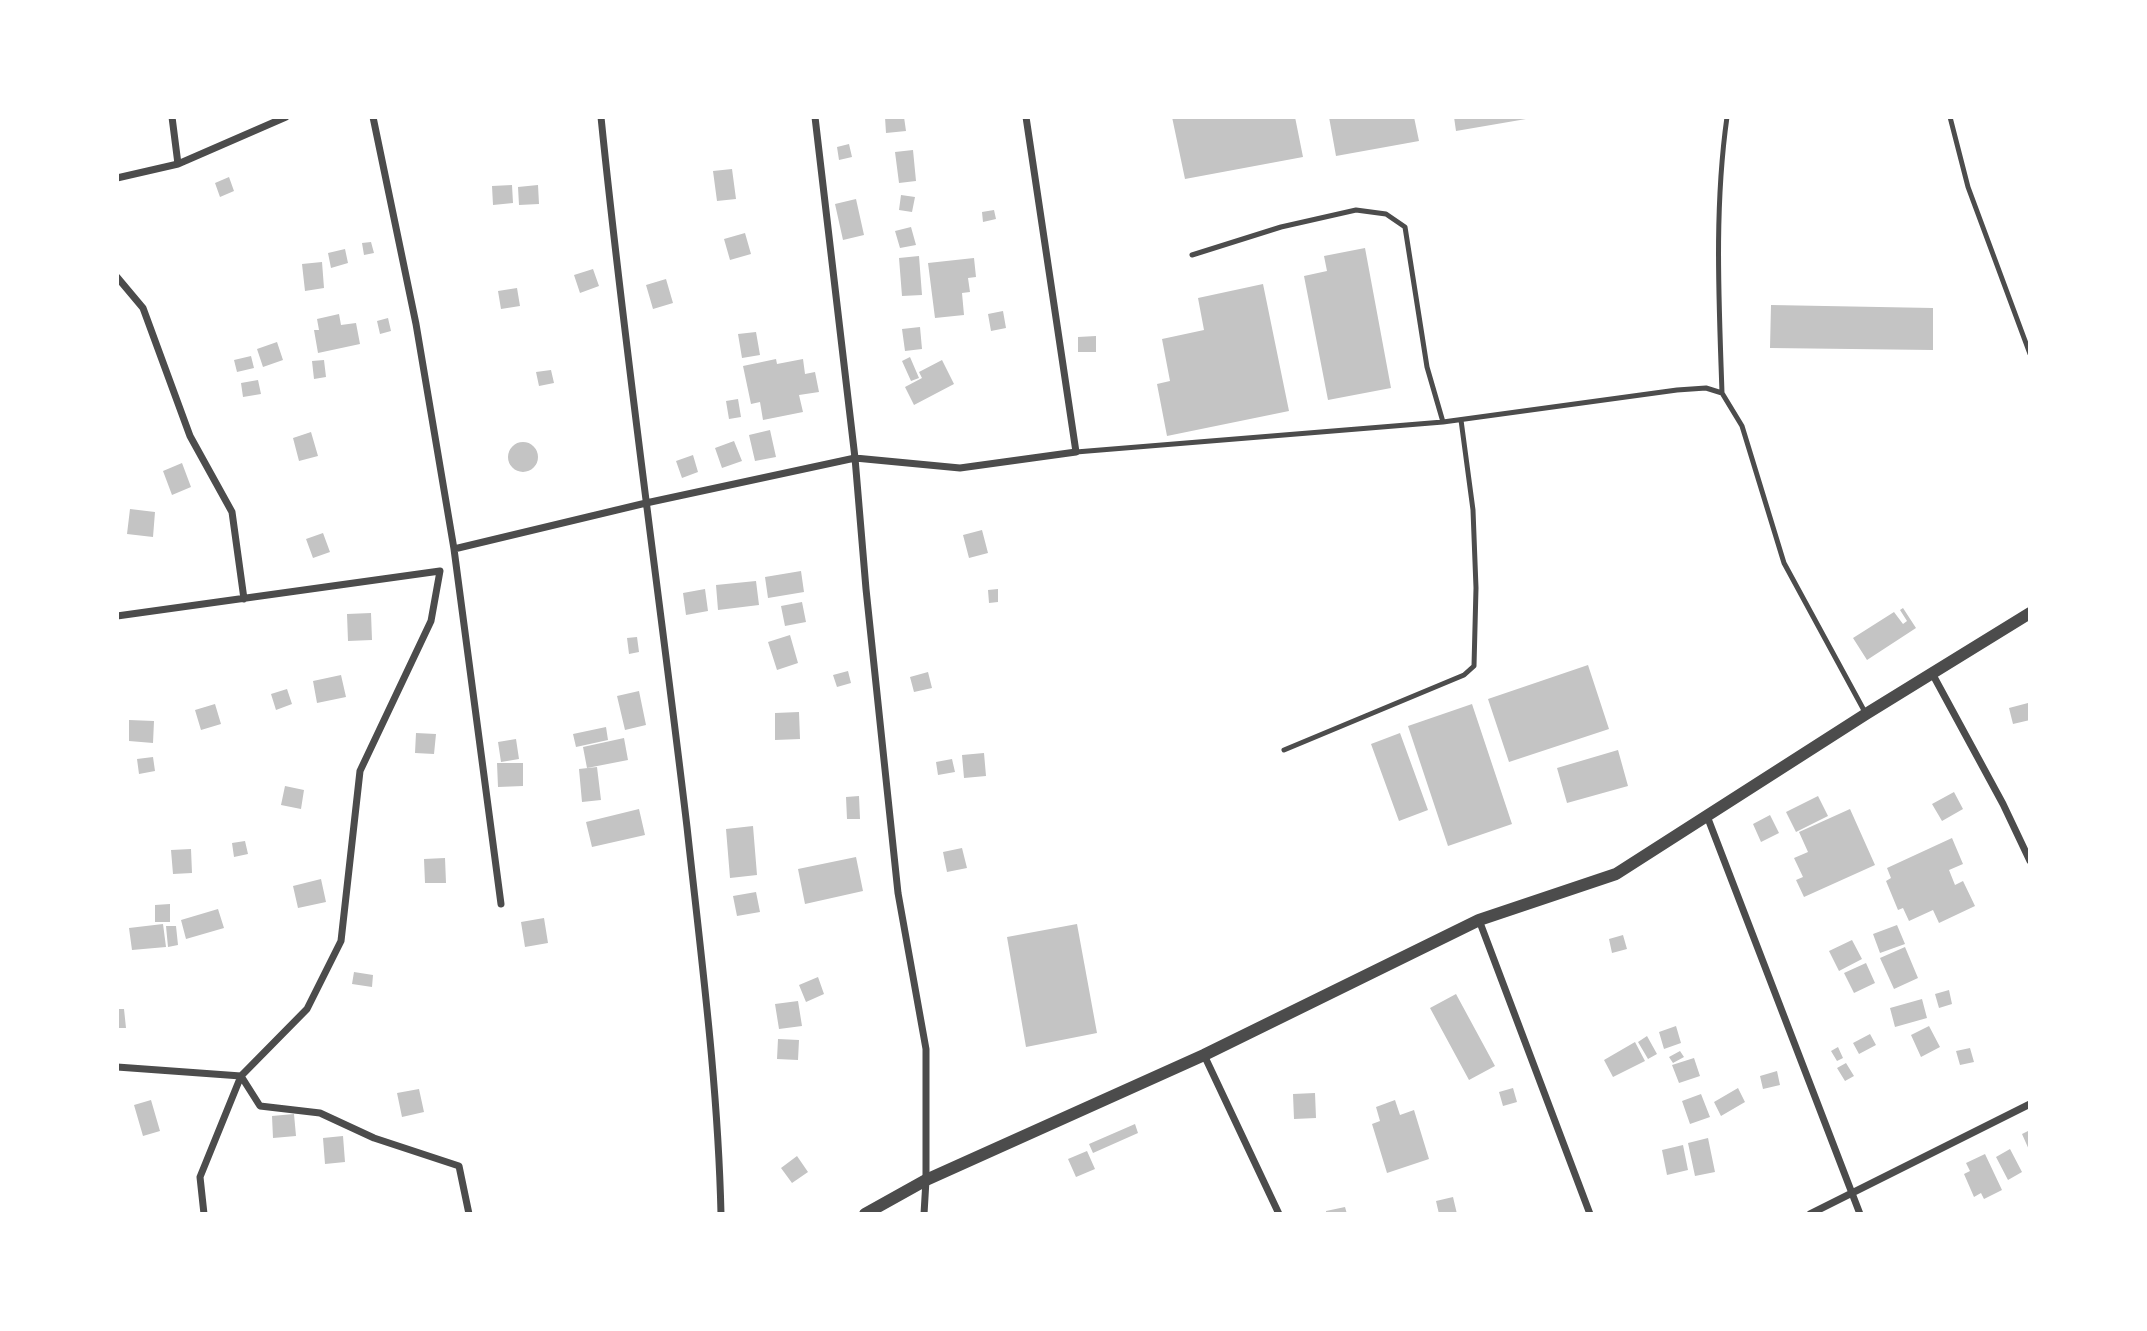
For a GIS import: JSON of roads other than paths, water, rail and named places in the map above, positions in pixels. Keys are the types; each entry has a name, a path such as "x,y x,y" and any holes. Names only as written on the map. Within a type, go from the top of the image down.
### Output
{"street":[{"path":"172,117 178,164"},
{"path":"117,178 178,164 286,117"},
{"path":"373,117 416,324 454,549 500,904"},
{"path":"601,117 615,258 707,1005 721,1214"},
{"path":"815,117 855,458 898,893 926,1049 924,1214"},
{"path":"454,549 646,503 855,458 960,468 1076,452 1026,117"},
{"path":"117,277 143,308 190,436 232,512 244,599"},
{"path":"117,616 440,570 431,621 360,771 341,941 307,1009 242,1076 200,1177 204,1214"},
{"path":"865,1214 926,1180 1204,1055 1479,920 1616,874 2030,613"},
{"path":"1933,675 2003,804 2030,861"},
{"path":"1707,816 1860,1214"},
{"path":"1479,920 1590,1214"},
{"path":"1204,1055 1279,1214"},
{"path":"117,1067 242,1076"},
{"path":"242,1076 260,1106 320,1113 374,1138 459,1166 469,1214"},
{"path":"1810,1214 2030,1104"}],"lane":[{"path":"1727,117 1723,142 1717,259 1723,393 1742,426 1784,563 1866,714"},
{"path":"1950,117 1968,187 2030,354"},
{"path":"1192,255 1282,227 1356,210 1386,214 1405,227 1427,366 1443,422"},
{"path":"1076,452 1443,422 1677,390 1706,388 1723,393"},
{"path":"1284,750 1464,676 1474,666 1476,588 1473,510 1461,420"}]}
